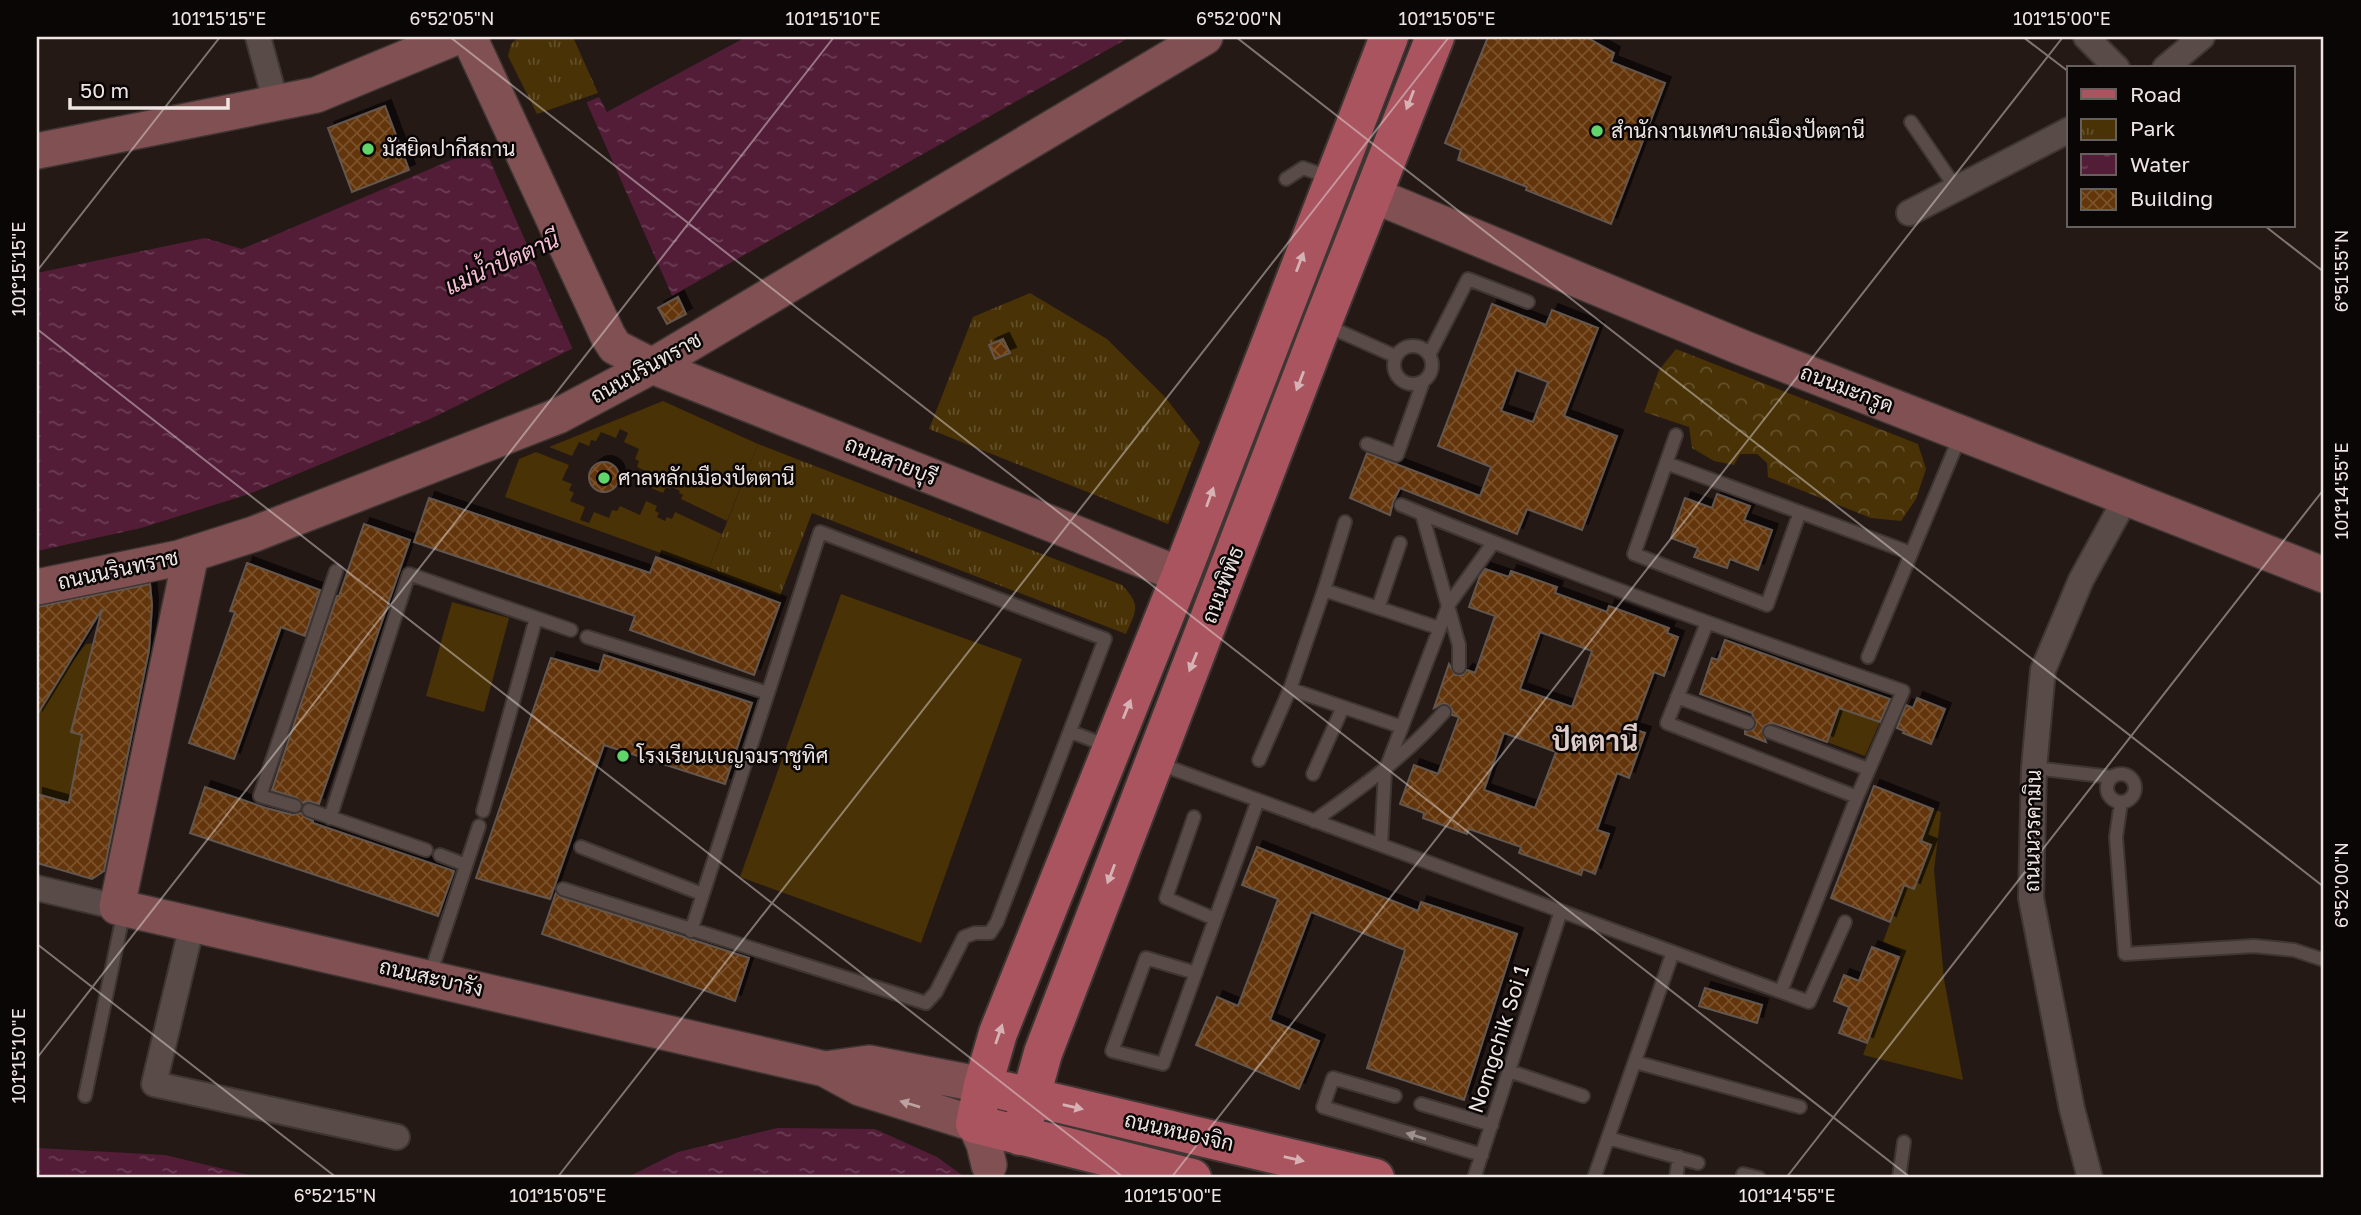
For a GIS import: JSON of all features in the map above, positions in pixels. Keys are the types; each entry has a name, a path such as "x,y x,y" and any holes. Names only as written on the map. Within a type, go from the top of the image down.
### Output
{"main road":[{"name":"ถนนพิพิธ","path":"975,1124 983,1085 999,1033 1177,586 1332,178 1389,37"},
{"name":"ถนนพิพิธ","path":"1020,1136 1043,1053 1153,762 1435,37"},
{"path":"1332,178 1373,195"},
{"path":"1282,309 1322,324"},
{"path":"1230,443 1271,458"},
{"path":"1177,586 1212,612"},
{"path":"1112,747 1153,762"},
{"name":"ถนนหนองจิก","path":"983,1085 1375,1178"},
{"name":"ถนนหนองจิก","path":"975,1124 1192,1178"}],"street":[{"path":"258,37 276,103"},
{"path":"37,152 316,95 456,37"},
{"name":"ถนนสายบุรี","path":"469,37 615,347 652,366 1177,586"},
{"name":"ถนนนรินทราช","path":"37,587 191,554 254,534 558,416 652,366 1205,37"},
{"path":"2086,37 2115,66"},
{"path":"2167,66 2202,37"},
{"path":"1909,212 2067,131"},
{"name":"ถนนมะกรูด","path":"1373,195 1743,348 2324,575"},
{"name":"ถนนนวรคามิน","path":"2090,1178 2072,1109 2031,898 2034,768 2043,670 2081,580 2126,498"},
{"path":"121,907 191,554"},
{"name":"ถนนสะบารัง","path":"37,888 825,1069"},
{"path":"192,925 155,1084 397,1137"},
{"path":"825,1069 869,1063 983,1085"},
{"path":"825,1069 860,1088 975,1124 984,1144 987,1172"},
{"path":"987,1172 1005,1146 1020,1136"}],"lane":[{"path":"1911,122 1956,188"},
{"path":"1286,179 1303,168 1332,178"},
{"path":"1429,355 1468,279 1528,302"},
{"path":"1322,324 1395,356"},
{"path":"1367,444 1397,455 1423,382 1430,374 1432,364 1429,355 1422,348 1411,346 1402,349 1395,356 1393,366 1396,376 1404,383 1414,385 1423,382"},
{"path":"1868,657 1961,433"},
{"path":"1676,435 1634,554 1767,605 1800,512"},
{"path":"1666,463 1911,553"},
{"path":"1401,505 1493,543 1707,623 1903,691 1868,769 1782,991"},
{"path":"1422,514 1459,645 1459,667"},
{"path":"1259,760 1290,689 1345,522"},
{"path":"563,889 691,931 926,1003 936,992 964,937 975,933 990,933 997,922 1105,639 820,532 691,931"},
{"path":"1378,608 1400,543"},
{"path":"1381,845 1385,771 1449,604 1493,543"},
{"path":"295,806 260,796 336,570"},
{"path":"330,818 410,574 570,630"},
{"path":"1324,590 1440,628"},
{"path":"483,811 536,618"},
{"path":"1707,623 1667,723 1857,797"},
{"path":"587,637 768,693"},
{"path":"1290,689 1402,727"},
{"path":"1677,697 1748,723"},
{"path":"1313,774 1343,707"},
{"path":"1314,821 1385,771 1421,738 1444,712"},
{"path":"1071,732 1112,747"},
{"path":"1770,732 1868,769"},
{"path":"1153,762 1809,1002 1845,922"},
{"path":"2034,768 2112,777 2121,774 2129,776 2134,783 2134,792 2130,799 2121,802 2113,799 2108,792 2108,783 2112,777"},
{"path":"1196,973 1146,958 1112,1051 1163,1064 1196,973 1258,800"},
{"path":"2121,802 2116,837 2125,954 2254,946 2294,950 2324,960"},
{"path":"309,810 426,850"},
{"path":"1194,817 1166,898 1215,919"},
{"path":"429,977 478,826"},
{"path":"581,847 702,894"},
{"path":"440,855 466,865"},
{"path":"85,1096 121,907"},
{"name":"Nomgchik Soi 1","path":"1474,1178 1561,911"},
{"path":"1594,1178 1673,952"},
{"path":"1635,1062 1800,1107"},
{"path":"1509,1071 1583,1096"},
{"path":"1395,1096 1333,1079 1323,1107 1482,1155"},
{"path":"1422,1104 1492,1125"},
{"path":"1608,1138 1698,1163"},
{"path":"1899,1178 1904,1142"},
{"path":"1676,1178 1679,1157"}],"green space":[{"path":"519,37 573,37 598,93 537,114 508,56 511,44"},
{"path":"1030,293 1107,339 1165,397 1200,442 1168,524 929,429 973,317"},
{"path":"1676,349 1918,444 1926,469 1916,499 1901,521 1871,518 1768,477 1767,463 1757,454 1740,454 1734,465 1714,461 1692,448 1689,427 1644,412 1659,370"},
{"path":"663,401 758,444 727,521 681,499 683,495 680,491 672,487 666,487 663,493 651,488 656,476 637,467 639,461 635,459 639,449 624,442 628,433 620,429 616,438 601,432 596,441 591,440 589,446 579,442 572,456 549,447"},
{"path":"758,444 1122,585 1135,603 1126,634 812,513 780,596 708,570"},
{"path":"536,452 569,465 562,480 572,484 569,490 574,493 570,501 585,507 580,520 589,523 594,512 609,518 612,510 617,511 620,506 640,515 646,501 657,506 657,517 665,521 667,517 672,519 675,512 722,534 708,570 505,497 519,459"},
{"path":"841,594 1022,659 921,943 740,877"},
{"path":"452,602 509,618 484,712 426,696"},
{"path":"94,643 82,735 69,803 37,794 37,715 62,674 86,644"},
{"path":"1839,708 1880,722 1865,756 1827,742"},
{"path":"1933,809 1941,812 1934,870 1944,979 1963,1080 1863,1055 1901,951 1883,942 1904,885 1914,889 1931,846 1921,841"}],"water":[{"name":"แม่น้ำปัตตานี","path":"746,37 1130,37 624,323 432,418 249,494 141,528 37,551 37,273 205,238 242,249 599,97 607,112"},
{"path":"777,1128 875,1129 937,1157 966,1178 626,1178 678,1152"},
{"path":"37,1148 165,1155 261,1178 37,1178"}],"pier":[{"path":"585,99 674,300 574,352 482,142"}],"building":[{"name":"สำนักงานเทศบาลเมืองปัตตานี","path":"1488,37 1586,37 1614,53 1611,62 1665,83 1611,224 1458,160 1461,150 1445,143"},
{"name":"มัสยิดปากีสถาน","path":"385,106 409,170 352,192 328,128"},
{"path":"678,297 686,314 667,324 658,308"},
{"path":"1492,304 1546,325 1552,310 1598,328 1564,416 1617,436 1582,530 1527,509 1517,534 1400,488 1390,515 1350,498 1367,453 1480,496 1491,467 1438,446","holes":["1516,370 1548,382 1533,422 1501,411"]},
{"path":"1003,339 1010,353 995,359 989,345"},
{"name":"ศาลหลักเมืองปัตตานี","path":"604,462 615,466 619,477 615,488 604,492 593,488 589,477 593,466"},
{"path":"1717,494 1750,506 1744,520 1772,530 1758,570 1730,559 1727,568 1694,557 1698,548 1671,538 1685,498 1712,508"},
{"path":"429,498 650,573 656,557 780,603 754,675 630,630 635,616 414,542"},
{"path":"364,524 410,540 319,804 308,801 303,803 297,798 272,790"},
{"path":"247,563 320,590 305,636 281,627 234,759 189,743 235,612 230,611"},
{"path":"1485,569 1509,577 1511,571 1557,587 1555,593 1607,612 1609,606 1669,628 1667,633 1678,637 1664,676 1654,672 1633,729 1645,733 1629,778 1617,773 1597,830 1609,834 1595,874 1583,869 1581,875 1519,853 1521,847 1469,829 1467,834 1423,818 1424,813 1400,804 1414,765 1438,774 1459,717 1452,715 1452,709 1447,704 1434,708 1449,664 1455,675 1463,675 1467,670 1475,673 1495,616 1469,607","holes":["1540,632 1592,651 1572,707 1520,689","1504,733 1556,752 1535,808 1484,790"]},
{"path":"150,584 152,605 149,650 104,871 92,879 37,863 37,794 69,803 82,735 71,732 102,609 37,715 37,607"},
{"path":"1725,640 1890,699 1880,722 1839,708 1827,742 1773,723 1765,725 1762,730 1766,742 1745,734 1745,731 1753,730 1756,725 1752,713 1700,694 1712,658 1718,660"},
{"path":"604,655 752,703 725,784 604,745 550,899 476,878 551,658 599,672"},
{"path":"1917,698 1945,709 1931,744 1897,728 1906,705 1913,708"},
{"path":"1874,786 1933,809 1921,841 1931,845 1914,889 1904,885 1890,922 1831,898"},
{"path":"205,787 266,808 293,815 301,813 313,823 454,871 438,916 190,833"},
{"path":"1257,847 1418,911 1421,902 1517,934 1464,1100 1367,1068 1405,950 1311,912 1270,1020 1319,1041 1299,1089 1196,1045 1217,997 1238,1006 1278,899 1242,885"},
{"path":"556,893 560,897 749,958 735,1001 542,934"},
{"path":"1872,947 1899,957 1867,1043 1839,1033 1849,1007 1834,1001 1844,975 1859,981"},
{"path":"1705,988 1762,1005 1757,1023 1699,1006"}],"place":[{"name":"สำนักงานเทศบาลเมืองปัตตานี","path":"1597,131"},
{"name":"มัสยิดปากีสถาน","path":"368,149"},
{"name":"ศาลหลักเมืองปัตตานี","path":"604,478"},
{"name":"โรงเรียนเบญจมราชูทิศ","path":"623,756"}],"district":[{"name":"ปัตตานี","path":"1595,741"}]}
